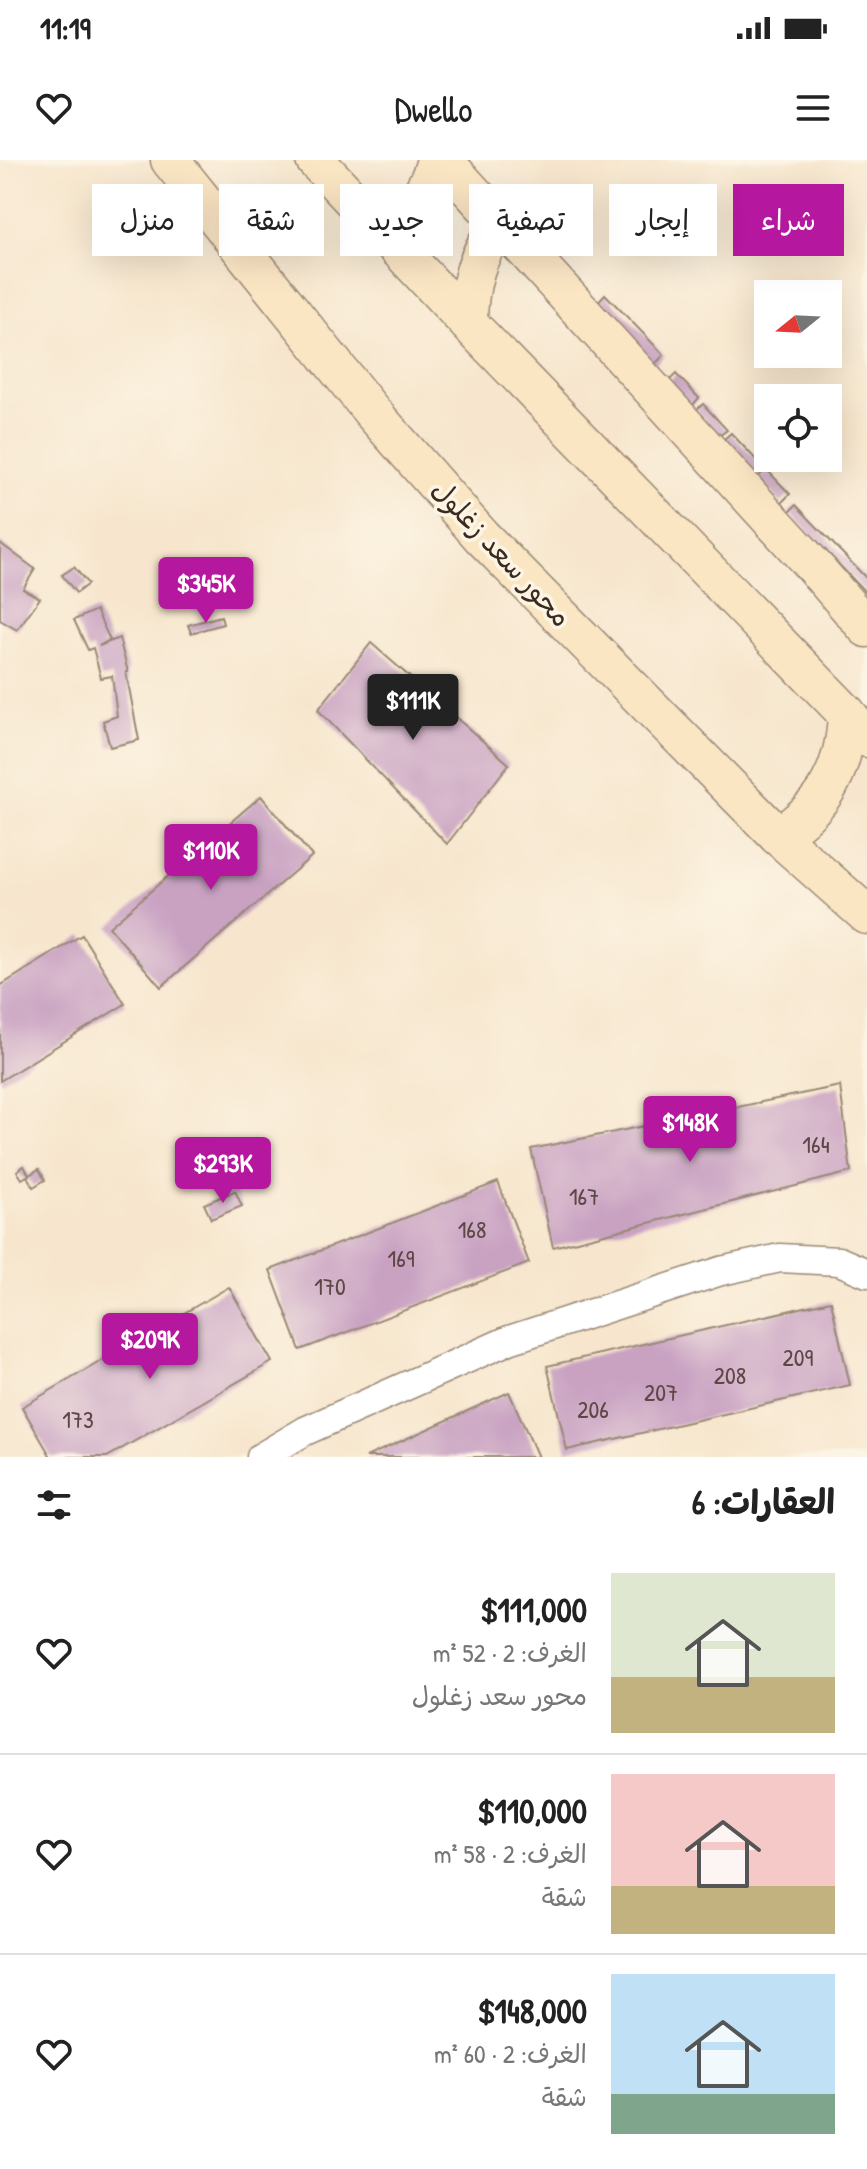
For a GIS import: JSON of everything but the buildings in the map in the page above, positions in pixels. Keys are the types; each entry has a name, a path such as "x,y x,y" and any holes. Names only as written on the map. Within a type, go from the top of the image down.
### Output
{"main road":[{"name":"محور سعد زغلول","path":"170,160 373,413 482,537 778,836 867,915"},
{"path":"315,160 340,187"},
{"path":"427,184 436,160"},
{"path":"443,160 469,189"},
{"path":"405,256 857,726 843,750 830,784 807,814 778,836"},
{"path":"468,323 474,270 480,256"},
{"path":"530,256 867,628"}],"street":[{"path":"261,1457 305,1431 509,1340 721,1271 780,1258 839,1261 867,1273"}]}
